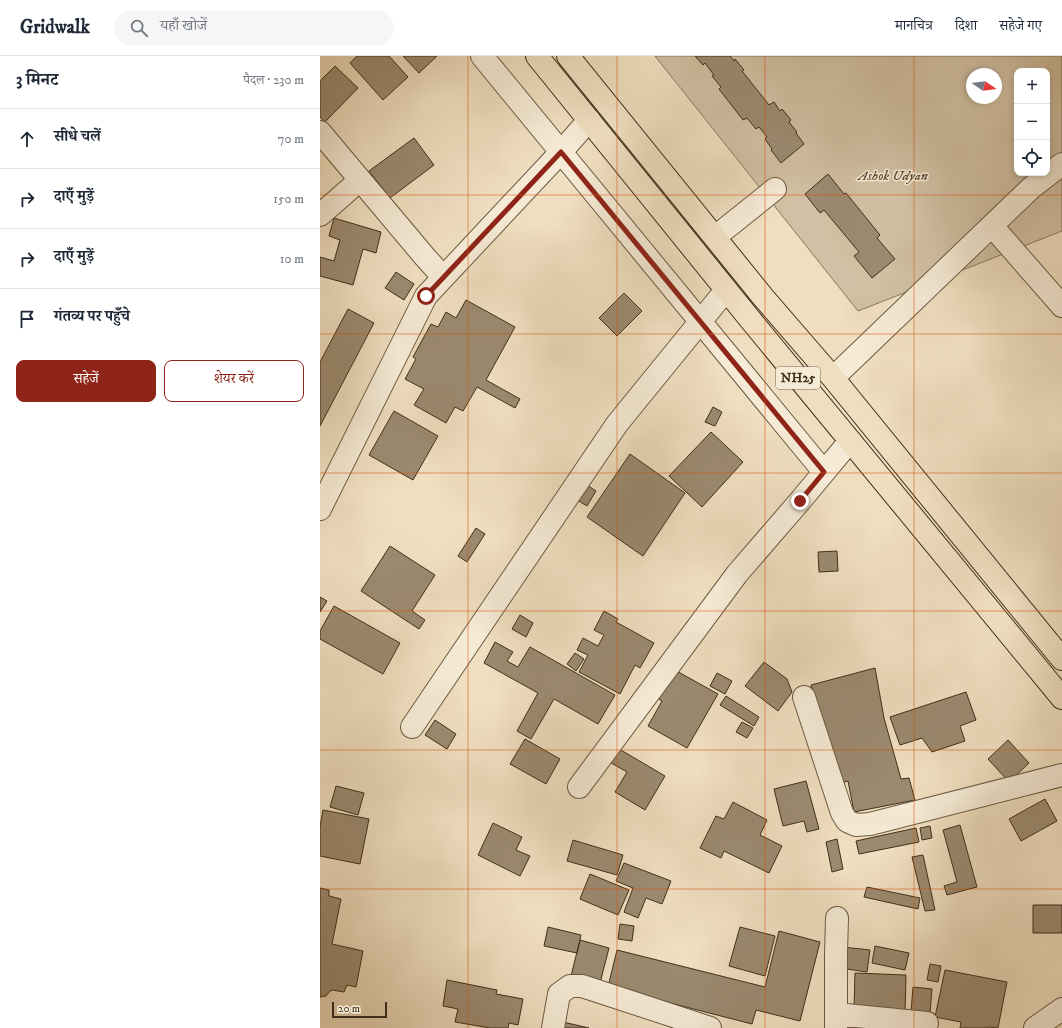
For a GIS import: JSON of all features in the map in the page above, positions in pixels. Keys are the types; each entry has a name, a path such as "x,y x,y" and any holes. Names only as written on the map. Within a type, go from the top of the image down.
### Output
{"main road":[{"name":"NH25","path":"537,56 726,290 1062,698"},
{"name":"NH25","path":"568,56 763,297 833,378 1062,659"}],"street":[{"path":"482,56 824,472"},
{"path":"320,509 426,296 561,152 589,120"},
{"path":"320,132 443,278"},
{"path":"833,378 1031,188 1062,164"},
{"path":"320,215 360,180"},
{"path":"715,237 775,189"},
{"path":"992,226 1062,306"},
{"path":"412,727 617,424 726,290"},
{"path":"579,787 737,574 850,440"},
{"path":"804,697 842,813 847,821 856,825 870,824 1062,775"},
{"path":"837,918 836,1021 926,1023"},
{"path":"553,1028 559,994 570,986 582,986 710,1028"},
{"path":"1035,1028 1062,1009"}],"green space":[{"name":"Ashok Udyan","path":"655,56 1062,56 1062,231 858,311"}],"building":[{"path":"357,56 389,56 408,77 383,100 350,63"},
{"path":"403,56 437,56 419,73"},
{"path":"695,56 730,56 734,61 735,59 744,70 742,71 769,105 774,102 780,111 782,109 791,120 789,122 804,144 781,163 771,150 772,149 765,139 767,137 759,127 756,129 747,118 743,120 719,89 721,87 712,76 714,75 705,63 703,65"},
{"path":"335,66 358,88 325,122 320,117 320,81"},
{"path":"414,138 434,165 390,198 369,171"},
{"path":"828,174 844,194 846,193 880,235 877,238 895,259 872,278 854,256 859,252 824,210 820,213 805,194"},
{"path":"334,218 381,232 376,253 363,249 353,285 320,276 320,257 334,261 340,240 329,236"},
{"path":"396,272 414,284 404,300 385,288"},
{"path":"624,293 642,311 617,336 599,318"},
{"path":"466,300 515,327 486,380 520,399 515,408 477,387 463,411 455,407 446,423 414,405 424,389 405,379 416,359 413,357 431,324 438,327 446,312 456,318"},
{"path":"348,309 374,323 320,426 320,362"},
{"path":"713,407 722,412 715,426 705,422"},
{"path":"394,411 438,436 413,480 369,455"},
{"path":"711,432 743,462 702,507 669,476"},
{"path":"630,454 685,493 643,556 587,517"},
{"path":"584,483 596,491 587,506 574,498"},
{"path":"476,528 485,534 467,562 458,556"},
{"path":"390,546 435,575 412,611 425,620 419,629 361,591"},
{"path":"837,551 838,571 819,572 818,552"},
{"path":"320,597 327,601 320,612"},
{"path":"334,606 400,643 383,674 320,639 320,631"},
{"path":"604,611 618,619 616,622 654,643 640,668 635,665 620,694 579,672 588,655 577,650 583,638 598,646 604,635 594,630"},
{"path":"520,615 533,623 526,637 512,629"},
{"path":"495,642 513,652 507,661 518,667 530,647 615,695 598,724 554,699 531,739 517,731 538,693 484,663"},
{"path":"575,653 584,659 576,671 567,664"},
{"path":"764,662 787,679 792,692 778,711 745,686"},
{"path":"875,668 884,718 901,779 909,778 915,800 854,812 848,781 838,784 811,685"},
{"path":"673,669 718,694 687,748 648,726 662,701 657,698"},
{"path":"717,673 732,681 725,694 710,686"},
{"path":"966,692 976,720 960,726 965,741 932,752 922,738 900,745 890,717"},
{"path":"726,696 759,717 754,726 720,705"},
{"path":"435,720 456,734 447,749 425,735"},
{"path":"742,722 753,728 747,738 736,732"},
{"path":"525,739 560,759 546,784 510,764"},
{"path":"1008,740 1029,763 1009,782 988,759"},
{"path":"614,746 665,776 645,810 615,792 627,772 606,760"},
{"path":"806,781 819,829 807,832 804,821 783,826 774,789"},
{"path":"336,786 364,793 358,815 330,807"},
{"path":"1045,799 1057,821 1021,841 1009,819"},
{"path":"733,802 767,820 760,835 782,846 769,873 724,851 721,858 700,848 716,816 724,819"},
{"path":"323,810 369,819 360,864 320,856 320,827"},
{"path":"493,823 522,837 516,850 530,856 520,876 478,855"},
{"path":"960,825 977,887 947,895 944,886 957,882 943,830"},
{"path":"930,826 932,838 922,840 920,828"},
{"path":"916,828 919,842 859,854 856,841"},
{"path":"837,839 843,869 832,872 826,842"},
{"path":"573,840 623,855 617,875 567,861"},
{"path":"923,855 935,910 925,911 912,857"},
{"path":"624,863 671,881 662,904 646,898 638,918 624,912 633,888 616,881"},
{"path":"590,874 629,890 618,915 580,899"},
{"path":"867,887 920,898 918,909 864,897"},
{"path":"320,888 329,890 329,896 341,899 332,944 363,951 356,987 347,985 344,992 332,990 326,996 320,997"},
{"path":"1033,905 1062,905 1062,933 1033,933"},
{"path":"620,924 634,926 632,941 618,939"},
{"path":"548,927 581,935 577,953 544,946"},
{"path":"740,927 775,936 765,976 729,966"},
{"path":"779,931 820,942 800,1021 756,1010 752,1024 608,987 617,950 765,987"},
{"path":"580,940 609,948 600,983 571,976"},
{"path":"875,946 909,953 905,970 872,963"},
{"path":"843,947 870,950 867,972 840,968"},
{"path":"930,964 941,966 938,982 927,980"},
{"path":"945,970 1007,982 998,1028 960,1028 961,1022 935,1017"},
{"path":"855,973 906,975 905,1016 854,1007"},
{"path":"447,980 497,990 496,994 523,999 518,1025 509,1023 508,1028 490,1028 455,1022 458,1009 443,1006"},
{"path":"913,987 932,989 930,1013 911,1012"},
{"path":"563,1022 589,1028 562,1028"}],"route":[{"path":"426,296 561,152 824,472 800,501"}]}
